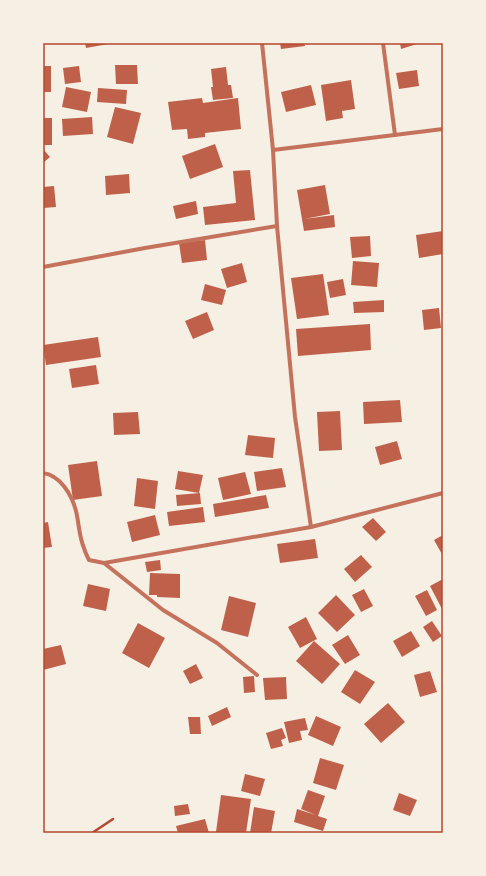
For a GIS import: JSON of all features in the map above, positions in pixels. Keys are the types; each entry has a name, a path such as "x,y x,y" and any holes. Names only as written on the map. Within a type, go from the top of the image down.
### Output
{"street":[{"path":"262,43 273,150 277,226 295,417 311,527"},
{"path":"383,43 395,135"},
{"path":"273,150 443,129"},
{"path":"43,268 145,248 277,226"},
{"path":"43,473 50,474 59,480 68,492 76,509 83,548 89,560 104,563 311,527 443,493"},
{"path":"104,563 163,610 217,643 257,675"}],"path":[{"path":"92,833 113,818"}],"building":[{"path":"85,43 108,43 108,44 86,48"},
{"path":"280,43 304,43 305,46 281,49"},
{"path":"400,43 420,43 401,49"},
{"path":"115,65 137,65 138,84 116,84"},
{"path":"43,66 51,66 51,92 43,92"},
{"path":"79,66 81,82 65,84 63,68"},
{"path":"226,67 228,85 231,85 233,98 213,100 211,69"},
{"path":"417,70 419,86 399,89 396,73"},
{"path":"351,80 355,109 342,111 343,118 326,121 321,85"},
{"path":"311,85 316,105 286,112 281,92"},
{"path":"66,87 91,92 87,112 62,107"},
{"path":"98,88 127,90 126,104 97,102"},
{"path":"202,98 203,103 238,98 241,129 205,133 205,137 188,139 187,129 172,130 168,102"},
{"path":"115,107 141,113 133,144 107,137"},
{"path":"92,117 93,134 63,136 62,119"},
{"path":"43,118 52,118 52,145 43,145"},
{"path":"215,144 223,167 190,179 182,156"},
{"path":"43,149 50,157 43,163"},
{"path":"250,170 255,220 205,225 203,207 236,203 233,171"},
{"path":"129,174 130,193 106,195 105,176"},
{"path":"325,185 330,214 304,219 334,215 335,227 304,231 297,190"},
{"path":"54,186 56,207 43,208 43,187"},
{"path":"196,201 198,214 176,219 173,206"},
{"path":"443,231 443,254 419,258 416,235"},
{"path":"370,236 371,256 352,258 350,237"},
{"path":"205,240 207,260 182,263 179,243"},
{"path":"353,261 379,263 377,287 351,285"},
{"path":"242,263 247,282 227,288 221,269"},
{"path":"323,274 329,315 297,319 291,278"},
{"path":"343,279 346,295 330,298 327,282"},
{"path":"205,284 226,290 222,305 201,300"},
{"path":"384,300 384,312 354,313 353,302"},
{"path":"439,308 441,328 424,330 422,310"},
{"path":"207,312 214,330 193,339 185,321"},
{"path":"370,324 371,350 298,356 296,329"},
{"path":"98,337 101,357 46,365 43,345"},
{"path":"96,365 99,384 72,388 69,369"},
{"path":"400,400 402,422 364,424 363,402"},
{"path":"340,411 342,450 319,451 317,412"},
{"path":"138,412 140,434 114,435 113,413"},
{"path":"248,435 275,438 273,458 245,455"},
{"path":"397,441 402,459 380,465 375,447"},
{"path":"97,461 102,496 73,500 68,465"},
{"path":"282,468 286,487 257,491 254,472"},
{"path":"178,471 203,475 199,493 175,489"},
{"path":"245,472 251,494 223,500 218,478"},
{"path":"137,478 158,481 155,509 134,506"},
{"path":"200,493 201,504 177,506 176,495"},
{"path":"266,495 269,508 215,517 213,504"},
{"path":"203,507 205,522 169,526 167,512"},
{"path":"155,515 160,535 132,542 127,522"},
{"path":"373,518 386,532 376,541 362,527"},
{"path":"48,522 52,547 43,548 43,523"},
{"path":"443,535 443,556 434,540"},
{"path":"315,539 318,558 280,563 277,544"},
{"path":"361,555 372,567 355,582 344,569"},
{"path":"160,560 161,570 147,572 145,562"},
{"path":"150,573 180,574 180,598 157,597 157,595 149,595"},
{"path":"443,579 443,609 442,609 430,586"},
{"path":"88,584 110,589 106,611 83,606"},
{"path":"364,589 373,606 361,612 352,595"},
{"path":"427,590 437,610 426,616 415,596"},
{"path":"336,595 355,615 337,632 318,613"},
{"path":"229,596 256,603 248,637 221,630"},
{"path":"306,617 317,639 300,648 288,627"},
{"path":"432,621 442,636 433,642 423,627"},
{"path":"138,623 165,638 149,668 122,653"},
{"path":"411,631 420,646 402,657 393,641"},
{"path":"348,635 360,655 345,664 332,645"},
{"path":"314,641 340,664 322,684 296,661"},
{"path":"61,645 66,664 43,670 43,649"},
{"path":"196,664 203,678 190,684 183,671"},
{"path":"355,670 375,682 360,704 341,692"},
{"path":"430,671 437,692 420,697 414,675"},
{"path":"254,676 255,692 244,693 243,677"},
{"path":"286,677 287,699 265,700 263,678"},
{"path":"388,703 405,722 381,743 364,724"},
{"path":"227,707 231,717 212,726 208,716"},
{"path":"316,716 341,727 333,746 308,735"},
{"path":"188,717 200,717 201,734 190,734"},
{"path":"305,718 308,730 300,731 302,740 289,743 284,722"},
{"path":"282,728 286,738 281,740 283,746 271,749 266,733"},
{"path":"320,758 344,765 336,790 313,783"},
{"path":"245,774 265,779 260,796 241,791"},
{"path":"308,790 325,796 318,816 327,819 323,831 294,822 297,809 316,815 301,809"},
{"path":"399,793 417,800 410,816 393,810"},
{"path":"221,795 251,799 246,833 216,832"},
{"path":"188,804 190,814 175,816 174,806"},
{"path":"254,807 275,811 271,833 250,833"},
{"path":"205,819 209,833 178,833 176,826"}]}
